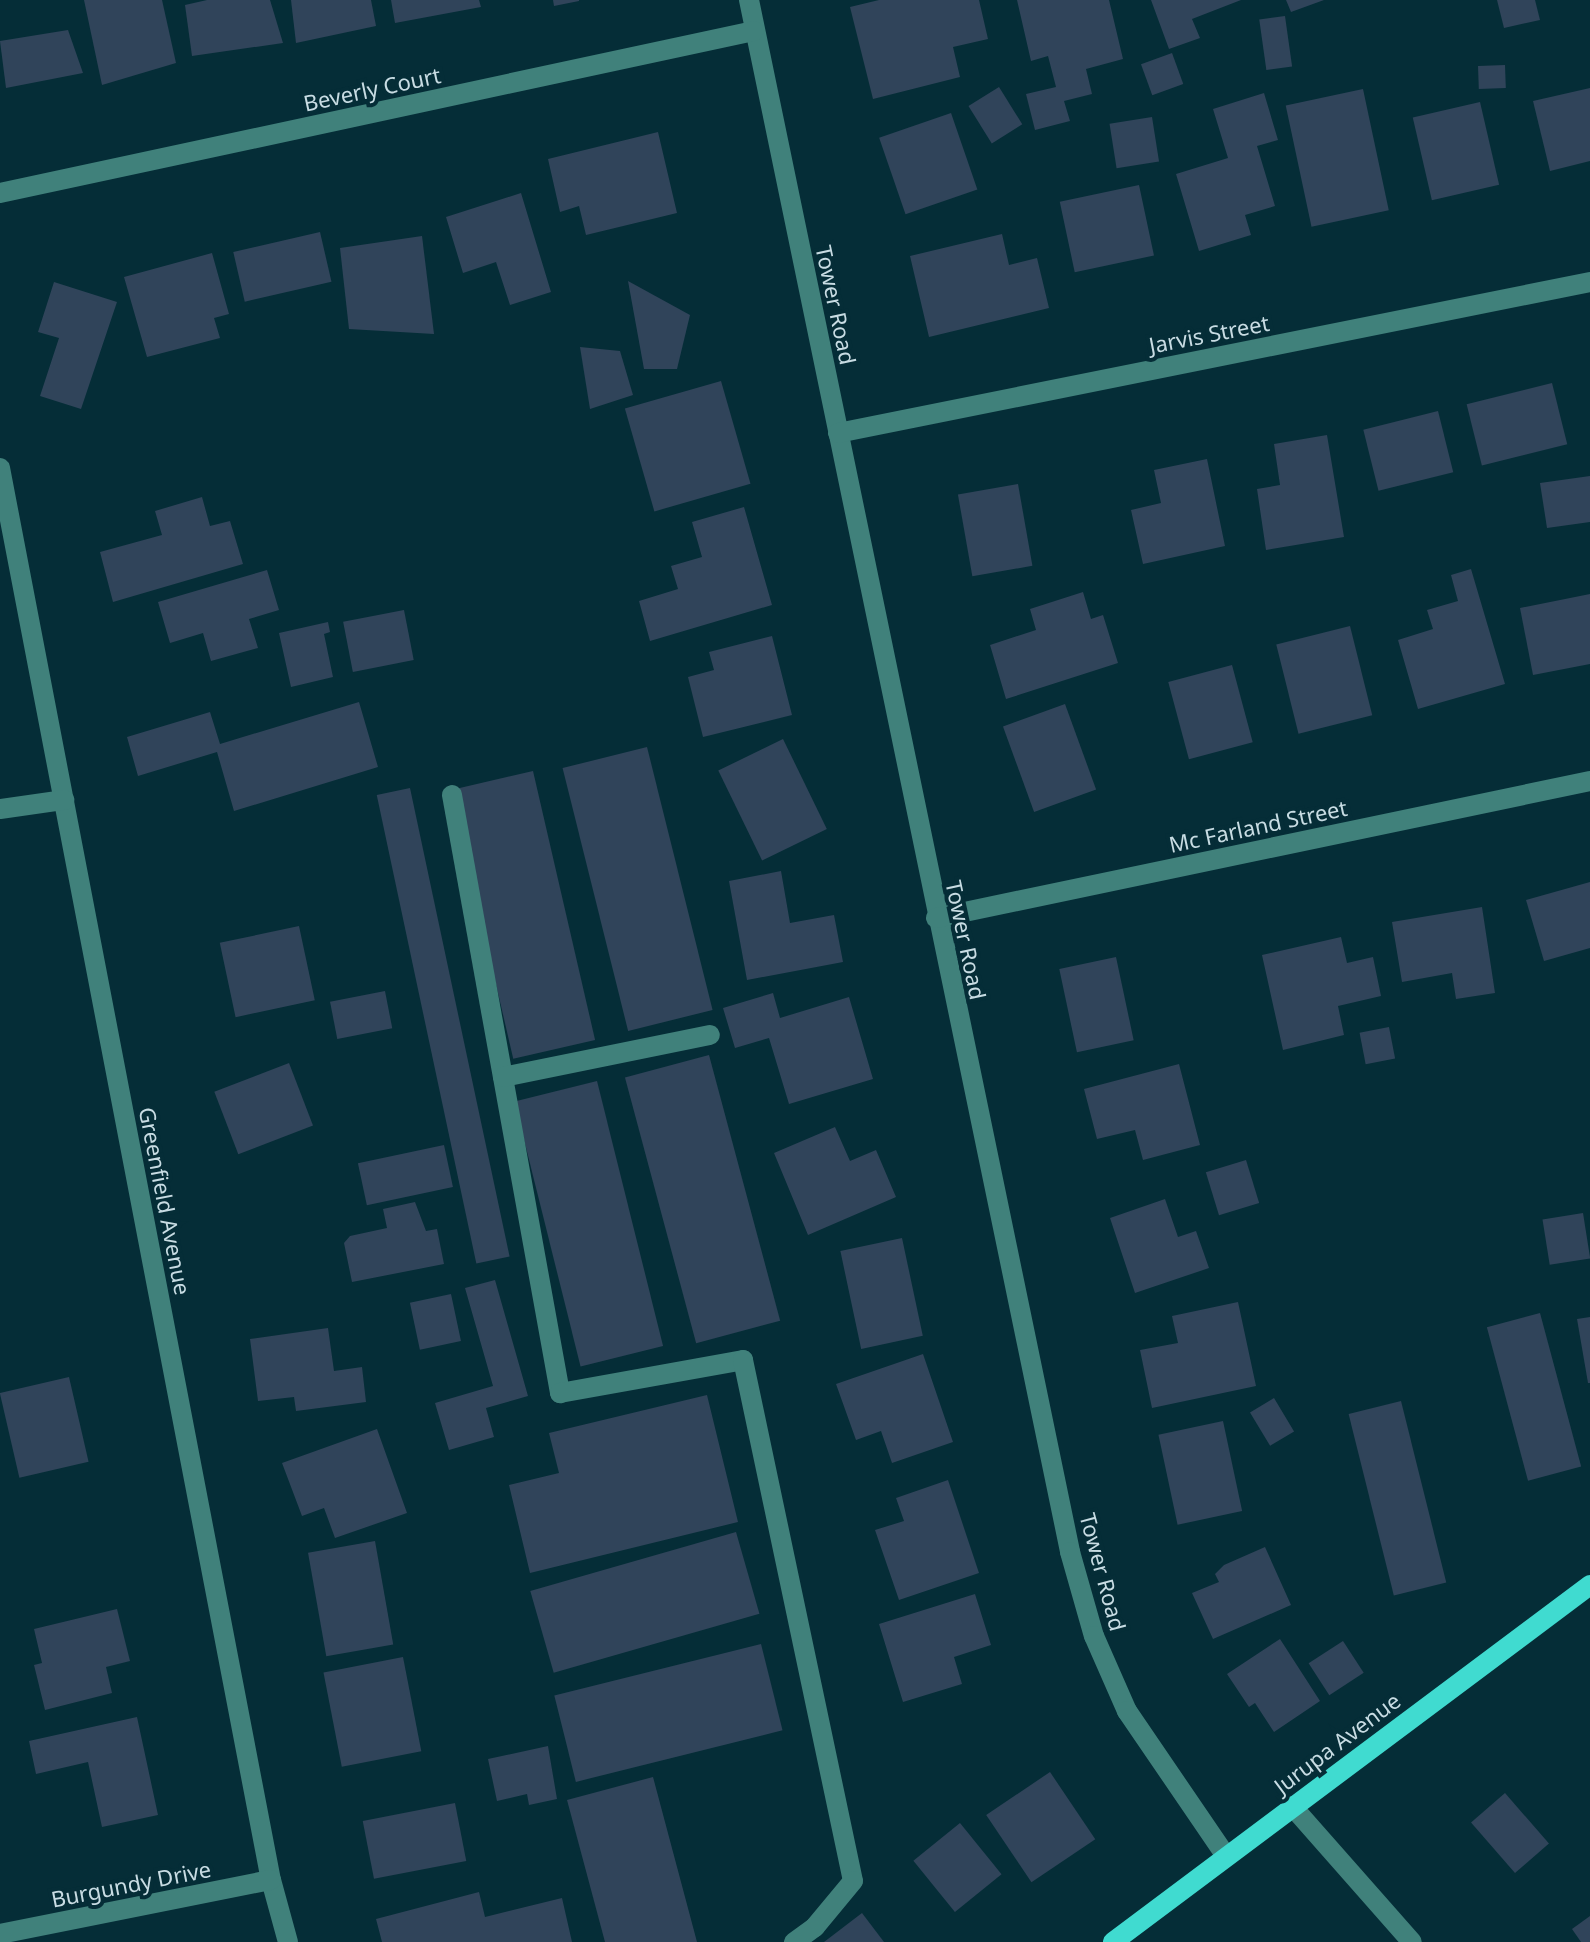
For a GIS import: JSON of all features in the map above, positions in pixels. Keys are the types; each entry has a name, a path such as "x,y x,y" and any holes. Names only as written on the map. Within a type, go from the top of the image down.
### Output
{"main road":[{"name":"Jurupa Avenue","path":"1113,1942 1590,1585"}],"street":[{"name":"Tower Road","path":"749,0 936,918 1067,1537 1094,1636 1127,1711 1226,1856"},
{"name":"Beverly Court","path":"0,193 754,31"},
{"name":"Jarvis Street","path":"838,433 1590,282"},
{"name":"Greenfield Avenue","path":"0,468 271,1880 288,1942"},
{"name":"Mc Farland Street","path":"936,918 1590,781"},
{"path":"452,795 560,1393 743,1360 853,1881 815,1927 794,1942"},
{"path":"0,809 64,800"},
{"path":"503,1077 710,1035"},
{"path":"1292,1806 1412,1942"},
{"name":"Burgundy Drive","path":"0,1934 271,1880"}],"building":[{"path":"84,0 162,0 176,63 102,85"},
{"path":"207,0 270,0 283,43 192,56 185,5"},
{"path":"291,0 371,0 376,26 296,43"},
{"path":"391,0 479,0 481,7 395,23"},
{"path":"553,0 579,0 579,1 554,6"},
{"path":"879,0 979,0 988,39 953,47 960,77 873,99 850,7"},
{"path":"1017,0 1109,0 1123,59 1086,69 1092,94 1064,101 1070,121 1035,130 1026,94 1056,87 1048,56 1031,61"},
{"path":"1151,0 1241,0 1192,19 1200,38 1169,49"},
{"path":"1286,0 1324,0 1291,12"},
{"path":"1497,0 1535,0 1540,20 1504,28"},
{"path":"1285,16 1292,67 1266,70 1259,20"},
{"path":"68,30 83,73 6,88 0,41"},
{"path":"1172,53 1183,84 1152,95 1141,64"},
{"path":"1505,65 1506,88 1479,89 1478,66"},
{"path":"999,87 1022,124 992,143 968,106"},
{"path":"1590,88 1590,161 1550,171 1533,101"},
{"path":"1363,89 1389,210 1312,227 1286,105"},
{"path":"1264,93 1278,140 1257,146 1275,206 1245,215 1251,235 1199,251 1176,174 1228,158 1213,109"},
{"path":"1480,102 1499,185 1432,200 1413,118"},
{"path":"951,113 977,190 906,214 879,138"},
{"path":"1152,117 1159,161 1117,168 1110,124"},
{"path":"658,132 677,213 586,235 579,206 560,212 548,159"},
{"path":"1139,185 1154,255 1075,272 1060,202"},
{"path":"521,193 551,292 510,305 496,262 463,273 446,217"},
{"path":"320,232 331,282 245,302 233,252"},
{"path":"1002,234 1009,265 1037,258 1049,308 929,337 910,256"},
{"path":"422,236 434,334 349,329 340,248"},
{"path":"212,253 229,314 214,318 220,338 147,357 124,277"},
{"path":"628,281 690,315 677,369 644,369"},
{"path":"54,282 117,302 81,409 40,396 59,338 38,332"},
{"path":"580,347 620,351 633,395 590,409"},
{"path":"721,381 750,484 654,511 625,409"},
{"path":"1552,383 1567,444 1482,465 1467,404"},
{"path":"1438,411 1453,472 1379,491 1363,430"},
{"path":"1327,435 1344,537 1266,550 1257,489 1280,485 1274,444"},
{"path":"1207,459 1225,546 1143,564 1131,510 1161,503 1154,470"},
{"path":"1590,476 1590,522 1547,528 1540,483"},
{"path":"1018,484 1032,566 972,576 958,495"},
{"path":"202,497 210,526 230,521 243,564 113,602 100,552 162,535 155,511"},
{"path":"744,507 772,605 650,641 639,601 678,589 671,566 702,557 692,522"},
{"path":"1471,569 1505,684 1418,709 1398,640 1433,629 1427,610 1458,601 1451,575"},
{"path":"267,570 279,610 249,619 258,648 211,661 203,633 170,643 158,602"},
{"path":"1083,592 1091,619 1103,615 1118,663 1006,699 990,645 1036,630 1030,609"},
{"path":"1590,594 1590,664 1533,675 1520,608"},
{"path":"404,610 414,660 353,672 343,622"},
{"path":"328,622 330,632 324,634 333,677 291,687 279,633"},
{"path":"1350,626 1372,715 1299,734 1276,644"},
{"path":"772,636 792,715 703,737 688,677 714,670 709,652"},
{"path":"1232,665 1253,742 1189,759 1168,682"},
{"path":"359,702 378,767 234,811 217,752 138,776 127,737 210,712 220,744"},
{"path":"1065,704 1096,790 1034,812 1003,727"},
{"path":"783,739 827,829 762,860 718,771"},
{"path":"647,747 713,1010 628,1031 563,768"},
{"path":"533,771 595,1040 513,1059 451,790"},
{"path":"410,788 510,1257 476,1264 377,795"},
{"path":"781,871 790,923 834,915 843,962 747,980 729,881"},
{"path":"1590,882 1590,948 1544,961 1526,900"},
{"path":"1482,907 1495,993 1456,999 1452,973 1402,982 1392,922"},
{"path":"299,926 315,1000 236,1017 220,943"},
{"path":"1341,937 1347,963 1373,957 1381,996 1338,1006 1344,1035 1283,1050 1262,955"},
{"path":"1116,957 1134,1040 1077,1052 1059,969"},
{"path":"385,991 392,1028 337,1039 330,1002"},
{"path":"773,993 780,1018 849,997 873,1079 789,1104 769,1038 735,1048 723,1008"},
{"path":"1389,1027 1395,1058 1366,1064 1360,1033"},
{"path":"709,1055 780,1321 696,1343 625,1078"},
{"path":"289,1063 313,1126 238,1154 214,1092"},
{"path":"1179,1064 1200,1145 1143,1160 1135,1130 1097,1139 1084,1089"},
{"path":"597,1081 663,1346 581,1366 515,1102"},
{"path":"835,1127 850,1161 876,1150 896,1197 808,1235 774,1153"},
{"path":"444,1145 453,1187 367,1205 358,1163"},
{"path":"1246,1160 1259,1203 1219,1215 1206,1172"},
{"path":"1165,1199 1178,1237 1196,1231 1209,1268 1135,1293 1110,1218"},
{"path":"415,1202 426,1231 437,1229 444,1264 352,1282 344,1243 350,1236 387,1228 383,1209"},
{"path":"1583,1213 1590,1258 1550,1265 1543,1219"},
{"path":"902,1238 923,1336 861,1349 840,1251"},
{"path":"495,1280 528,1396 486,1408 494,1437 449,1450 435,1403 493,1386 465,1288"},
{"path":"451,1294 461,1341 420,1350 410,1303"},
{"path":"1238,1302 1256,1386 1152,1408 1140,1350 1178,1343 1172,1316"},
{"path":"1540,1313 1581,1467 1528,1481 1487,1327"},
{"path":"1590,1317 1590,1383 1588,1383 1577,1319"},
{"path":"328,1328 334,1371 362,1367 366,1402 296,1411 294,1397 258,1401 250,1339"},
{"path":"923,1354 953,1442 892,1463 881,1431 856,1440 836,1384"},
{"path":"69,1377 89,1462 19,1478 0,1393"},
{"path":"707,1395 738,1522 530,1573 509,1485 559,1473 549,1433"},
{"path":"1274,1398 1294,1431 1270,1446 1250,1412"},
{"path":"1401,1401 1446,1582 1394,1596 1349,1414"},
{"path":"1223,1421 1242,1511 1178,1525 1158,1435"},
{"path":"377,1429 407,1513 335,1538 324,1508 302,1516 282,1463"},
{"path":"948,1480 979,1573 899,1600 875,1530 904,1521 896,1498"},
{"path":"736,1532 759,1614 554,1673 530,1591"},
{"path":"375,1541 393,1644 326,1656 308,1553"},
{"path":"1265,1547 1291,1605 1213,1639 1192,1593 1219,1582 1215,1574 1224,1565"},
{"path":"975,1594 991,1645 954,1657 962,1684 903,1702 879,1624"},
{"path":"117,1609 130,1661 106,1667 112,1693 45,1710 34,1665 42,1663 34,1629"},
{"path":"1280,1639 1320,1701 1274,1732 1255,1703 1249,1707 1227,1674"},
{"path":"1343,1641 1364,1673 1329,1695 1309,1663"},
{"path":"761,1644 783,1730 576,1782 554,1696"},
{"path":"403,1657 421,1751 342,1767 323,1672"},
{"path":"137,1717 158,1815 102,1827 88,1762 36,1774 29,1741"},
{"path":"548,1746 557,1799 529,1805 527,1794 497,1801 488,1759"},
{"path":"1050,1772 1095,1839 1031,1882 986,1815"},
{"path":"653,1777 697,1942 605,1942 567,1800"},
{"path":"1505,1793 1549,1844 1515,1873 1471,1823"},
{"path":"455,1803 466,1861 374,1879 363,1821"},
{"path":"960,1823 1002,1874 955,1912 913,1861"},
{"path":"479,1892 485,1917 562,1898 572,1942 382,1942 376,1919"},
{"path":"862,1913 884,1942 824,1942"},
{"path":"1590,1916 1590,1942 1581,1942 1572,1929"}]}
